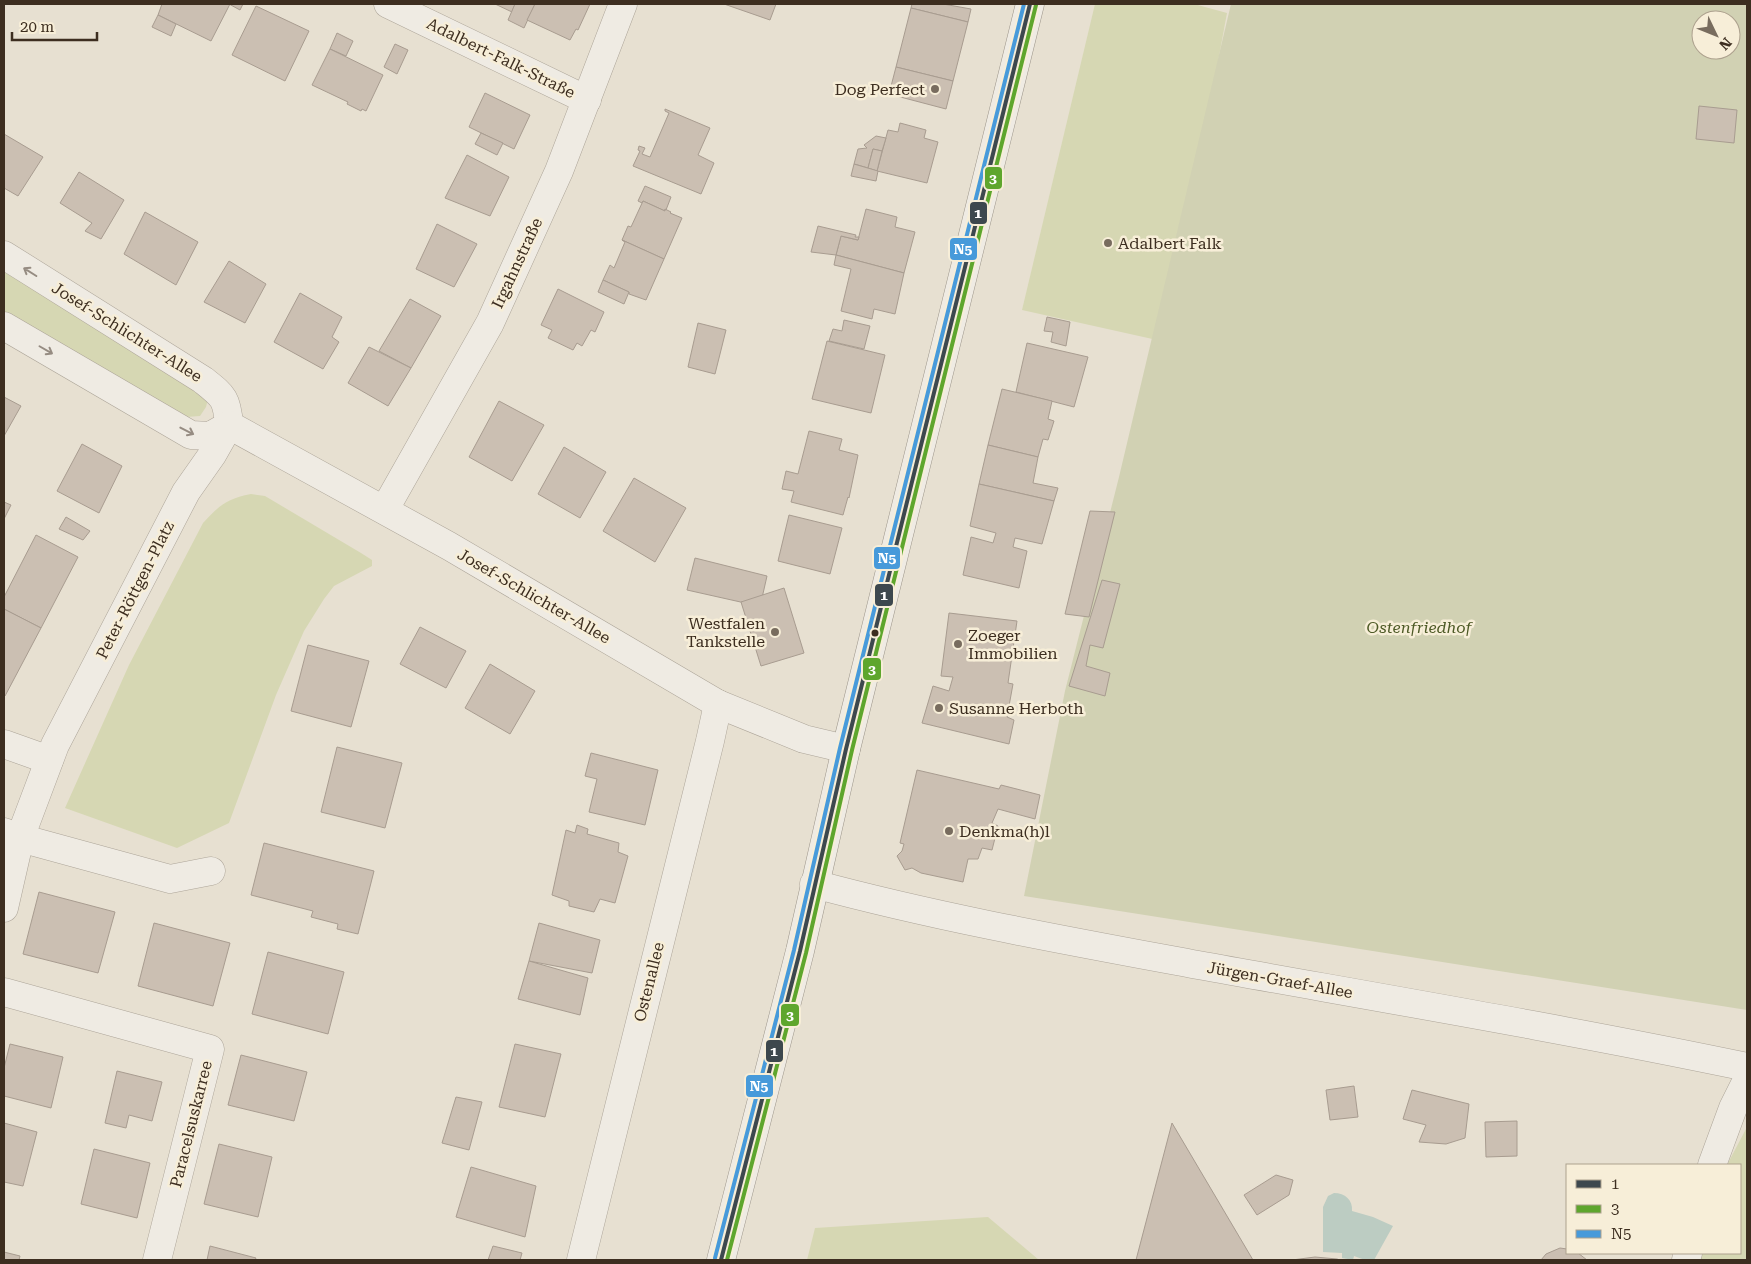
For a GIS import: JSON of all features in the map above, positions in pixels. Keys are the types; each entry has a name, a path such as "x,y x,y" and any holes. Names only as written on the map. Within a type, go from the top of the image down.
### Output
{"street":[{"name":"Adalbert-Falk-Straße","path":"388,4 587,100"},
{"name":"Irgahnstraße","path":"385,510 490,323 559,171 623,4"},
{"path":"721,1260 800,951 846,749 1030,4"},
{"name":"Josef-Schlichter-Allee","path":"4,255 203,380 222,395 228,407 229,424 385,510 718,704 810,741 846,749"},
{"path":"4,326 191,435 210,436 229,424"},
{"name":"Peter-Röttgen-Platz","path":"13,843 55,745 186,492 212,455 229,424"},
{"name":"Ostenallee","path":"580,1260 718,704"},
{"path":"4,744 49,760"},
{"path":"4,908 13,843 170,879 210,871"},
{"name":"Jürgen-Graef-Allee","path":"814,884 882,901 1127,953 1649,1046 1747,1067"},
{"name":"Paracelsuskarree","path":"4,992 210,1049 157,1260"},
{"path":"1712,1164 1733,1108 1747,1080"}],"green space":[{"path":"1095,4 1194,4 1227,13 1166,342 1022,310"},
{"name":"Ostenfriedhof","path":"1231,4 1747,4 1747,1010 1024,896 1065,691 1119,477"},
{"path":"4,272 167,365 208,399 206,407 200,416 186,417 4,312"},
{"path":"251,494 265,496 361,553 372,560 372,566 334,586 304,631 276,695 229,823 177,848 65,808 129,665 203,523 224,504 235,498"},
{"path":"1747,1127 1747,1260 1700,1260 1702,1254 1741,1254 1741,1164 1728,1164"},
{"path":"988,1217 1039,1260 807,1260 815,1228"}],"shaded area":[{"path":"1334,1193 1342,1194 1350,1200 1352,1211 1373,1217 1393,1226 1374,1260 1365,1260 1354,1256 1353,1260 1342,1258 1342,1253 1323,1252 1323,1207 1328,1196"}],"building":[{"path":"162,4 230,4 211,41 158,15"},
{"path":"229,4 243,4 240,10"},
{"path":"495,4 515,4 512,12"},
{"path":"515,4 535,4 524,28 508,20"},
{"path":"535,4 590,4 578,30 576,29 570,40 527,20"},
{"path":"724,4 776,4 770,20"},
{"path":"912,4 943,4 971,9 968,22 911,8"},
{"path":"256,6 309,31 285,81 232,55"},
{"path":"911,8 968,22 953,81 896,67"},
{"path":"158,15 176,24 171,36 152,27"},
{"path":"337,33 353,41 346,56 330,49"},
{"path":"395,44 408,50 397,74 384,67"},
{"path":"330,49 383,75 366,111 362,109 361,111 347,104 348,102 312,85"},
{"path":"896,67 953,81 946,109 889,94"},
{"path":"485,93 530,115 514,149 469,127"},
{"path":"1699,106 1737,110 1734,143 1696,139"},
{"path":"665,109 710,128 698,155 714,163 701,194 633,166 640,151 638,150 639,146 645,148 642,154 650,157 669,113"},
{"path":"900,123 926,130 924,138 938,142 927,183 877,171 888,130 898,132"},
{"path":"481,133 503,143 497,155 475,144"},
{"path":"4,134 43,157 18,196 4,188"},
{"path":"876,136 886,138 882,151 873,149 868,168 854,164 858,149 867,148 864,145"},
{"path":"873,149 882,151 877,171 868,168"},
{"path":"467,155 509,177 490,216 445,198"},
{"path":"854,164 878,171 876,181 851,176"},
{"path":"79,172 124,200 101,239 85,231 92,223 60,203"},
{"path":"645,186 671,197 665,211 643,201 642,203 638,201"},
{"path":"643,201 682,218 664,259 622,240 628,226 631,227"},
{"path":"866,209 897,217 895,227 915,232 904,273 836,255 841,236 858,240"},
{"path":"145,212 198,242 176,285 124,254"},
{"path":"437,224 477,244 454,287 416,269"},
{"path":"818,226 859,237 858,240 841,236 836,255 811,252"},
{"path":"622,240 664,259 646,300 629,294 629,292 603,280 610,265 614,268 625,242"},
{"path":"836,255 904,273 895,314 874,309 872,319 841,311 851,269 834,265"},
{"path":"229,261 266,284 245,323 204,302"},
{"path":"603,280 629,292 624,304 598,292"},
{"path":"558,289 604,312 595,332 591,330 582,346 577,343 573,350 548,338 552,330 541,325"},
{"path":"300,293 342,317 332,337 339,342 323,369 274,342"},
{"path":"410,299 441,316 411,368 379,351"},
{"path":"1047,317 1070,322 1066,346 1051,342 1053,332 1044,331"},
{"path":"844,320 870,326 864,349 829,341 833,329 842,331"},
{"path":"698,323 726,330 715,374 688,367"},
{"path":"827,341 885,355 871,413 812,399"},
{"path":"1027,343 1088,357 1074,407 1016,392"},
{"path":"369,347 411,368 388,406 348,383"},
{"path":"1002,389 1052,401 1048,419 1054,421 1048,440 1043,439 1038,457 988,445"},
{"path":"4,397 21,406 4,436"},
{"path":"499,401 544,425 512,481 469,457"},
{"path":"809,431 842,439 839,450 858,455 849,498 843,515 791,502 794,491 782,489 786,471 798,474"},
{"path":"82,444 122,466 99,513 57,491"},
{"path":"988,445 1038,457 1033,483 1058,488 1054,501 979,484"},
{"path":"564,447 606,472 580,518 538,494"},
{"path":"634,478 686,508 655,562 603,531"},
{"path":"979,484 1054,501 1042,544 1015,538 1013,547 1027,551 1019,588 963,575 971,537 993,543 996,533 970,526"},
{"path":"4,502 11,505 4,519"},
{"path":"1090,511 1115,512 1089,617 1065,614"},
{"path":"789,515 842,528 830,574 778,561"},
{"path":"66,517 90,531 83,540 59,529"},
{"path":"36,535 78,557 41,628 4,609 4,597"},
{"path":"695,558 767,576 762,598 745,603 687,590"},
{"path":"1102,580 1120,584 1103,648 1090,645 1086,666 1110,673 1105,696 1069,686"},
{"path":"784,588 804,653 761,666 741,602"},
{"path":"4,609 41,628 5,696 4,695"},
{"path":"949,613 1017,621 1008,683 1013,684 1007,717 1014,720 1009,744 922,723 933,686 949,691 953,677 941,676"},
{"path":"420,627 466,651 446,688 400,664"},
{"path":"308,645 369,661 351,727 291,711"},
{"path":"490,664 535,691 510,734 465,708"},
{"path":"337,747 402,763 385,828 321,812"},
{"path":"591,753 658,770 645,825 589,812 597,779 585,776"},
{"path":"917,770 999,789 1001,785 1040,795 1035,819 998,809 992,823 998,826 992,850 982,848 978,859 968,859 963,882 921,873 912,868 905,870 897,856 902,851 904,844 900,843"},
{"path":"577,825 588,829 587,834 619,843 618,852 628,856 615,903 600,899 594,912 569,906 569,901 552,895 566,830 575,833"},
{"path":"264,843 374,871 358,934 337,929 338,924 311,917 313,911 251,895"},
{"path":"39,892 115,912 98,973 23,954"},
{"path":"154,923 230,943 213,1006 138,986"},
{"path":"539,923 600,940 592,973 529,961"},
{"path":"268,952 344,972 328,1034 252,1014"},
{"path":"529,961 588,978 580,1015 518,999"},
{"path":"10,1044 63,1057 51,1108 4,1096 4,1068"},
{"path":"515,1044 561,1054 545,1117 499,1107"},
{"path":"241,1055 307,1072 294,1121 228,1105"},
{"path":"117,1071 162,1082 152,1121 129,1115 126,1128 105,1123"},
{"path":"1354,1086 1358,1117 1330,1120 1326,1090"},
{"path":"1412,1090 1469,1104 1465,1138 1446,1144 1419,1142 1426,1125 1403,1119"},
{"path":"456,1097 482,1102 469,1150 442,1143"},
{"path":"1517,1121 1517,1156 1486,1157 1485,1122"},
{"path":"4,1123 37,1132 23,1186 4,1182"},
{"path":"1172,1123 1253,1260 1136,1260"},
{"path":"219,1144 272,1157 258,1217 204,1204"},
{"path":"94,1149 150,1163 137,1218 81,1204"},
{"path":"471,1167 536,1186 525,1237 456,1217"},
{"path":"1276,1175 1293,1180 1289,1195 1257,1215 1244,1195"},
{"path":"210,1246 256,1258 255,1260 207,1260"},
{"path":"493,1246 522,1253 520,1260 488,1260"},
{"path":"1560,1248 1566,1249 1566,1254 1579,1254 1587,1260 1541,1260 1546,1254"},
{"path":"4,1252 20,1256 19,1260 4,1260"},
{"path":"1315,1257 1337,1259 1340,1260 1292,1260"}],"transit line":[{"name":"N5","path":"715,1258 794,950 840,748 1024,4"},
{"name":"1","path":"721,1260 800,951 846,749 1030,4"},
{"name":"3","path":"727,1260 806,953 852,750 1036,5"}],"place":[{"name":"Dog Perfect","path":"935,89"},
{"name":"Adalbert Falk","path":"1108,243"},
{"name":"Westfalen Tankstelle","path":"775,632"},
{"name":"Zoeger Immobilien","path":"958,644"},
{"name":"Susanne Herboth","path":"939,708"},
{"name":"Denkma(h)l","path":"949,831"}]}
